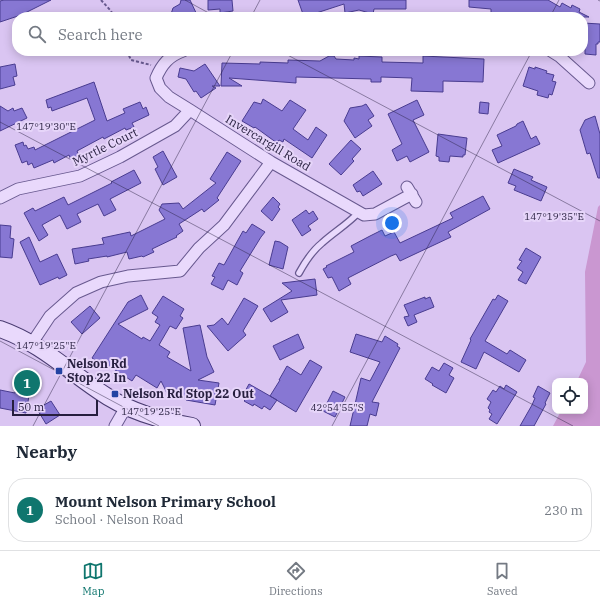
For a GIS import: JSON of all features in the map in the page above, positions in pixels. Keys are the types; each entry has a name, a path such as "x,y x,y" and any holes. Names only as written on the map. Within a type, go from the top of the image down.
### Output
{"street":[{"path":"160,68 173,56"},
{"path":"559,56 589,83"},
{"name":"Invercargill Road","path":"160,68 156,78 160,88 169,97 271,162 364,215 372,215 412,194"},
{"name":"Myrtle Court","path":"0,198 18,189 80,176 120,157 175,126 190,110"},
{"path":"32,343 50,316 76,293 101,282 128,276 180,271 199,248 224,225 271,162"},
{"path":"0,330 14,334 32,343 99,391 126,407 148,416 192,426"},
{"path":"115,426 126,407"}],"lane":[{"path":"299,273 307,259 321,243 350,222 359,212"}],"path":[{"path":"101,0 112,12"},
{"path":"129,56 131,60 160,68"}],"shaded area":[{"path":"600,205 600,426 553,426 559,414 588,414 588,378 578,378 586,362 585,272 598,207"}],"building":[{"path":"51,0 27,12 12,12 12,18 0,22 0,1"},
{"path":"181,0 190,0 196,12 172,12 173,8 180,4"},
{"path":"208,0 232,0 233,11 220,12 220,9 208,10"},
{"path":"298,0 406,0 406,9 374,9 373,12 359,10 345,12 344,4 319,12 302,12"},
{"path":"469,0 548,0 560,7 562,3 571,8 572,5 580,9 579,12 491,12 491,9 469,7"},
{"path":"588,23 600,24 600,42 596,44 596,55 588,54"},
{"path":"329,56 334,56 336,59 354,60 354,58 359,59 359,56 382,57 382,62 423,63 423,56 484,59 483,82 443,81 443,92 411,91 412,78 381,77 381,82 371,82 371,79 296,77 296,83 229,78 242,86 221,86 222,63 260,64 260,62 288,63 288,60 320,61"},
{"path":"15,64 17,76 13,77 15,85 0,89 0,67"},
{"path":"205,64 220,86 212,86 216,88 201,98 196,91 194,92 186,79 178,77 180,68 194,71"},
{"path":"529,67 535,69 535,67 547,71 546,73 554,75 552,81 556,82 552,95 549,94 548,98 537,95 538,91 523,86"},
{"path":"94,82 107,121 125,113 123,109 140,102 143,109 146,107 149,115 132,123 134,127 126,130 125,128 104,139 103,137 77,151 79,156 71,160 69,155 54,163 53,160 34,168 32,163 28,165 27,161 22,163 15,145 23,142 24,146 26,145 28,149 34,147 35,150 95,120 87,98 52,111 51,107 48,108 46,100"},
{"path":"263,99 282,111 290,100 306,110 293,129 308,140 316,127 327,135 312,158 284,139 283,142 279,140 277,143 255,127 254,128 242,121 254,102 261,104"},
{"path":"417,100 424,115 413,120 429,152 410,162 407,156 397,161 392,150 402,144 388,114"},
{"path":"480,102 489,103 488,114 479,113"},
{"path":"366,104 374,116 368,120 372,126 355,138 344,121 350,108"},
{"path":"0,106 8,111 13,108 14,111 22,108 27,118 0,131"},
{"path":"595,116 600,134 600,178 598,178 590,153 587,154 580,130 585,120"},
{"path":"523,121 531,139 536,136 540,144 498,163 492,150 502,146 497,135"},
{"path":"438,134 467,138 465,155 463,155 463,157 450,156 449,162 439,161 439,157 436,156"},
{"path":"351,140 361,149 352,159 354,161 341,175 329,164"},
{"path":"163,151 177,177 163,185 155,169 158,167 153,157"},
{"path":"227,152 241,161 217,198 219,200 204,212 202,209 179,224 183,231 176,236 177,237 152,249 154,252 143,257 129,259 127,252 107,257 88,259 89,261 75,264 72,249 104,244 102,238 130,232 131,236 165,219 159,210 162,204 179,203 183,209 216,183 210,179"},
{"path":"514,169 533,177 531,180 547,187 541,201 514,190 516,186 508,183"},
{"path":"134,170 141,183 110,199 116,210 104,216 98,204 77,214 81,222 67,229 60,215 42,225 48,235 39,241 24,213 33,208 35,211 64,197 68,205"},
{"path":"373,171 382,184 363,196 360,191 357,192 353,185"},
{"path":"483,196 490,209 448,232 451,237 400,261 396,254 391,256 348,278 351,284 339,291 332,277 328,278 323,269 354,252 351,246 382,230 385,236 394,232 400,243 453,218 450,213"},
{"path":"273,197 280,204 278,207 280,209 272,221 261,211"},
{"path":"306,210 309,214 313,211 318,219 308,226 311,230 302,236 292,220"},
{"path":"252,224 265,232 240,271 243,273 237,285 228,280 223,290 211,284 215,277 212,276 219,263 224,265 243,231 246,233"},
{"path":"0,225 11,226 10,238 14,239 12,258 0,257"},
{"path":"29,237 40,262 57,254 67,275 59,279 58,277 40,285 20,242"},
{"path":"275,241 288,247 283,269 269,265"},
{"path":"526,248 541,257 526,284 518,280 523,272 517,268 522,261 519,260"},
{"path":"315,279 317,295 281,300 288,312 271,322 263,309 292,291 282,283"},
{"path":"141,295 148,309 118,324 142,339 143,337 150,341 160,325 155,322 158,317 152,313 163,296 184,309 180,316 183,318 176,329 170,326 159,345 170,352 167,357 191,371 183,328 200,325 207,357 214,372 198,380 219,383 215,405 186,400 186,398 169,397 161,381 157,388 136,375 132,381 106,364 104,366 92,358 128,302"},
{"path":"498,295 508,301 485,341 507,354 510,350 526,360 519,372 484,352 476,369 461,362 471,340 470,339 493,299 495,300"},
{"path":"425,297 425,299 430,297 434,307 414,315 417,322 408,326 404,317 409,316 404,305"},
{"path":"244,298 258,306 243,331 246,335 228,351 207,326 214,325 222,318 228,325"},
{"path":"90,306 100,318 82,334 71,322"},
{"path":"298,334 304,348 280,360 273,346"},
{"path":"356,334 382,342 385,336 398,344 397,346 400,348 372,402 379,403 376,416 370,414 367,426 350,426 361,378 370,381 380,362 350,352"},
{"path":"310,360 322,367 296,412 270,396 287,366 301,375"},
{"path":"444,363 453,368 449,375 454,378 446,393 425,379 432,367 439,371"},
{"path":"249,384 277,400 270,410 264,406 262,409 254,404 253,406 244,401 246,399 242,397"},
{"path":"506,385 517,392 497,424 489,419 492,414 489,412 490,410 488,408 491,402 487,399 493,390 496,392 500,386 504,389"},
{"path":"538,386 550,393 545,403 546,404 534,426 520,426 532,405 535,398 533,397"},
{"path":"16,388 30,390 26,413 0,408 0,390 15,393"},
{"path":"333,391 345,397 335,417 323,411"},
{"path":"51,401 60,415 46,424 37,409"}],"place":[{"name":"Nelson Rd Stop 22 In","path":"59,371"},
{"name":"Mount Nelson Primary School","path":"27,383"},
{"name":"Nelson Rd Stop 22 Out","path":"115,394"}]}
